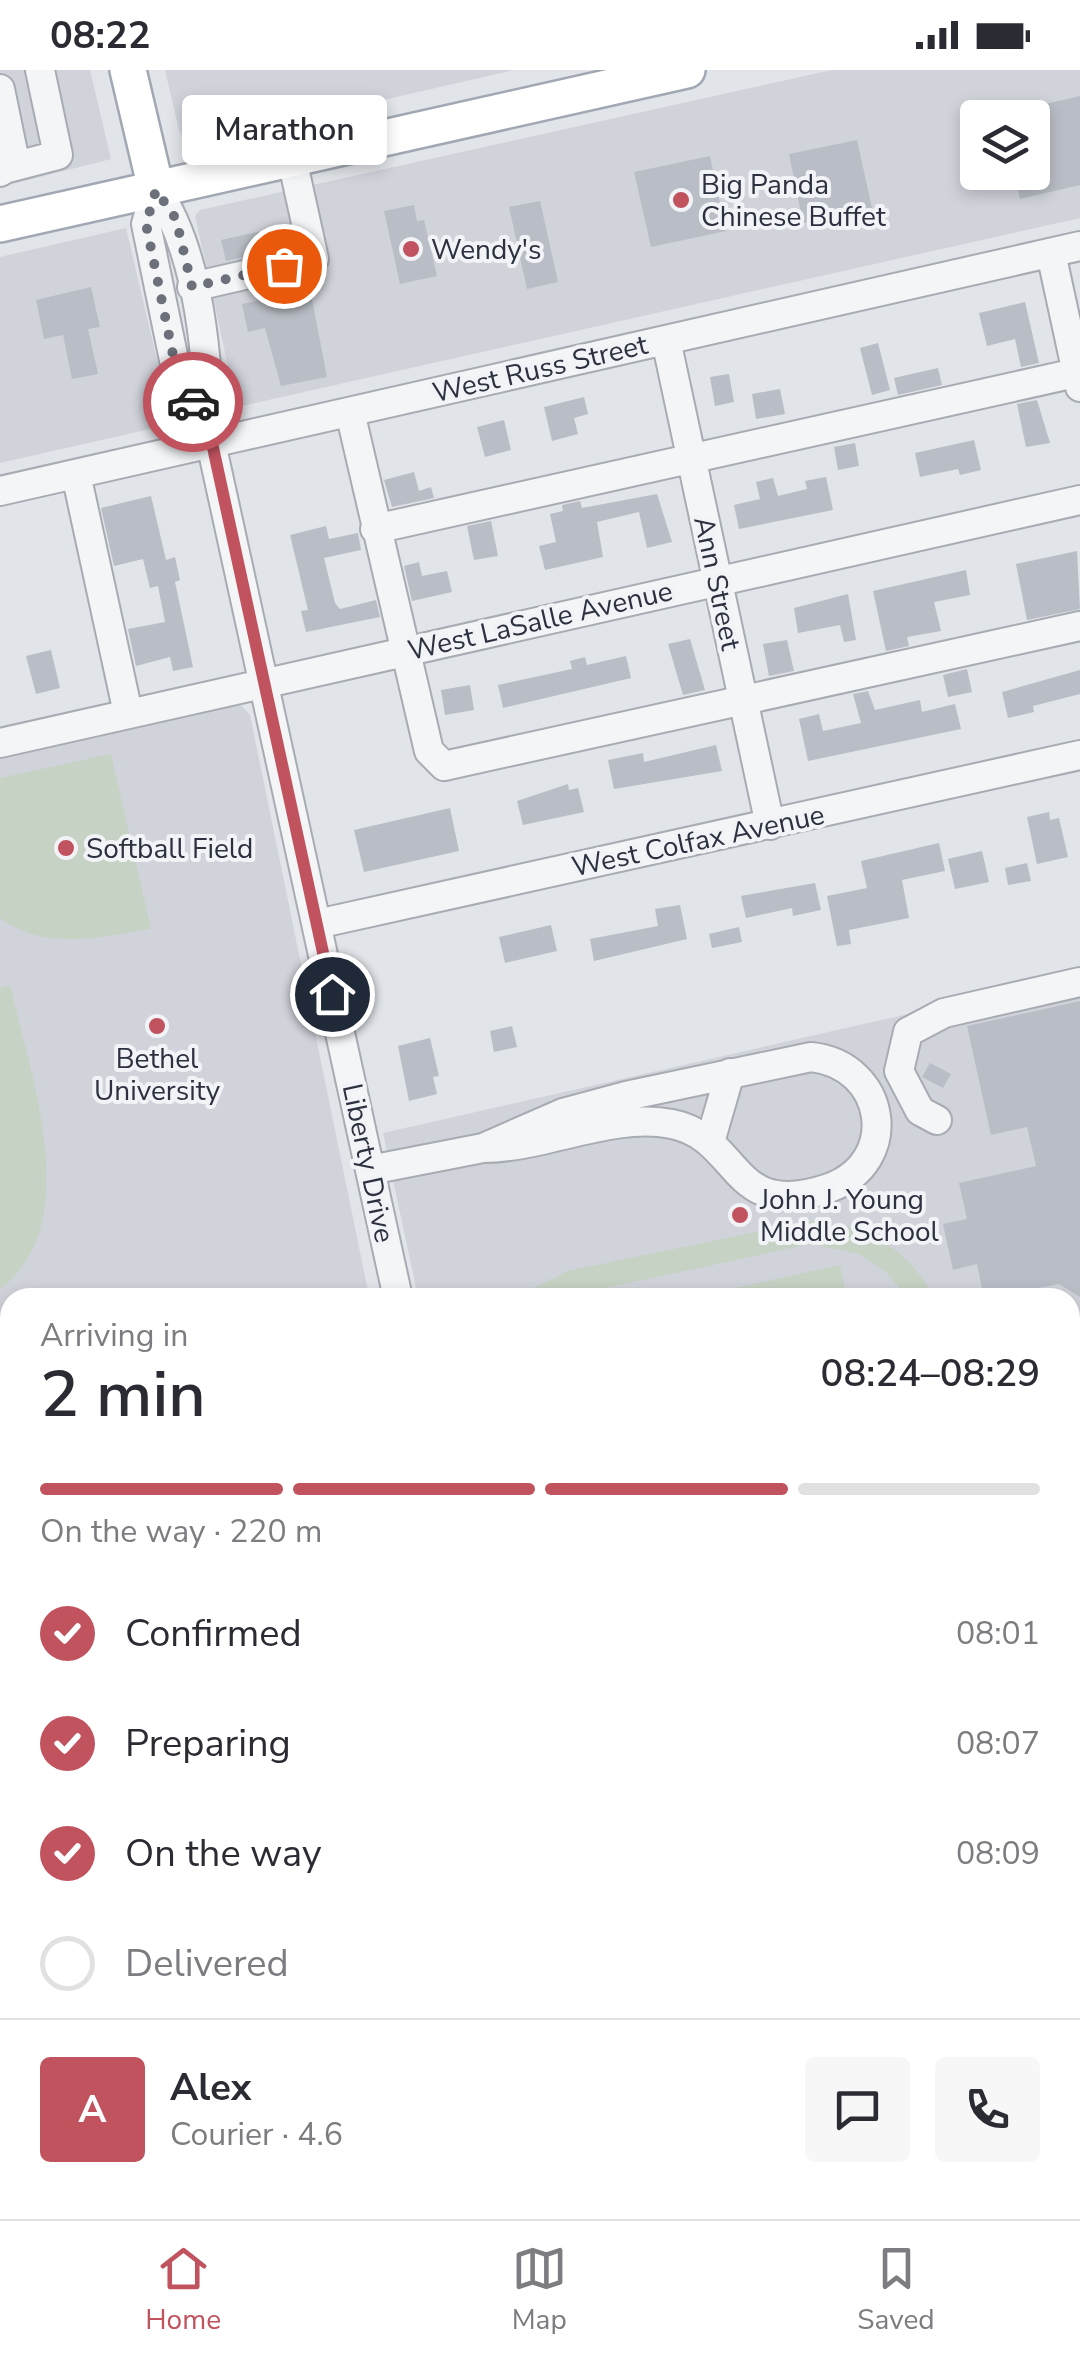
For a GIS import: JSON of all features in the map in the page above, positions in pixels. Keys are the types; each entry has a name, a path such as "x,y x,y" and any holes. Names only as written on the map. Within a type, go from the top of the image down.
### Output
{"main road":[{"path":"128,70 156,190"},
{"path":"0,224 292,159 593,80 687,70"}],"street":[{"path":"4,170 54,159 58,153 40,70"},
{"path":"0,89 14,151 4,170"},
{"path":"192,287 314,260 292,159"},
{"name":"Liberty Drive","path":"156,190 176,219 207,353 212,443 396,1288"},
{"name":"Liberty Drive","path":"156,190 146,224 170,341 212,443"},
{"name":"West Russ Street","path":"0,491 1080,246"},
{"path":"375,529 1079,378 1051,252"},
{"name":"Ann Street","path":"666,340 770,825"},
{"path":"350,412 429,751 444,766 1080,626"},
{"path":"76,474 128,714"},
{"name":"West LaSalle Avenue","path":"0,743 1080,500"},
{"name":"West Colfax Avenue","path":"316,924 1080,755"},
{"path":"937,1120 920,1110 899,1072 908,1032 944,1013 1080,982"},
{"path":"370,1170 482,1148 516,1148 644,1122 673,1124 710,1142 749,1185 769,1195 785,1196 826,1189 854,1177 868,1158 878,1133 870,1097 860,1076 835,1060 805,1058 563,1112 482,1148"},
{"path":"710,1142 730,1074"}],"shaded area":[{"path":"0,70 90,70 111,159 0,187"},
{"path":"165,70 514,70 195,143 185,140 179,130"},
{"path":"832,70 1080,70 1080,218 237,407 195,216 200,210"},
{"path":"126,228 172,424 0,463 0,257"},
{"name":"Bethel University","path":"240,704 250,715 367,1288 0,1288 0,756"},
{"name":"John J. Young Middle School","path":"1080,975 1080,1288 416,1288 383,1133"}],"green space":[{"name":"Softball Field","path":"111,754 151,929 54,939 18,929 0,918 0,778"},
{"path":"10,985 38,1102 46,1187 41,1226 26,1261 1,1288 0,1288 0,988"},
{"path":"808,1221 848,1227 882,1241 911,1264 928,1288 899,1288 886,1272 859,1254 810,1244 606,1288 534,1288 568,1271"},
{"path":"840,1265 845,1288 736,1288"}],"building":[{"path":"1080,96 1080,185 1020,199 1018,190 1050,190 1050,103"},
{"path":"857,140 872,208 803,223 789,154"},
{"path":"710,156 726,231 651,247 634,172"},
{"path":"540,201 558,282 527,289 509,207"},
{"name":"Wendy's","path":"414,205 417,221 424,220 437,276 400,284 384,211"},
{"path":"289,225 293,246 226,261 221,240"},
{"path":"292,282 294,293 310,289 327,377 281,386 265,328 248,332 242,304 260,300 258,290"},
{"path":"91,287 100,327 88,329 98,374 72,379 63,335 44,339 36,300"},
{"path":"1025,302 1039,363 1021,367 1015,339 987,346 979,313"},
{"path":"878,343 890,390 872,395 860,348"},
{"path":"938,368 942,385 898,395 894,378"},
{"path":"729,374 734,402 715,406 710,377"},
{"path":"780,389 785,414 756,419 752,394"},
{"path":"584,397 588,414 574,418 578,434 552,441 544,407"},
{"path":"1037,400 1050,443 1026,447 1017,404"},
{"path":"504,420 511,450 485,457 477,427"},
{"path":"974,440 981,470 960,475 958,469 920,477 915,453"},
{"path":"855,443 859,466 838,470 834,447"},
{"path":"414,472 419,491 431,487 434,498 392,507 384,480"},
{"path":"826,477 833,510 739,529 734,505 760,499 756,482 773,478 778,496 807,489 805,481"},
{"path":"657,494 672,542 647,548 639,512 597,522 603,557 545,570 539,546 556,542 550,514 563,511 562,505 580,501 582,508"},
{"path":"151,496 166,560 175,557 180,580 175,582 193,667 173,671 170,657 136,666 128,629 165,622 158,586 150,588 143,559 114,566 101,508"},
{"path":"491,521 498,556 474,560 467,526"},
{"path":"326,526 329,539 358,533 361,550 324,558 335,603 340,609 376,600 380,617 306,632 301,611 308,610 290,535"},
{"path":"1077,551 1080,609 1027,620 1016,564"},
{"path":"419,562 422,576 447,571 452,592 412,601 404,566"},
{"path":"966,570 970,595 934,602 941,631 907,637 909,646 886,651 873,591"},
{"path":"848,594 856,640 844,642 840,625 798,633 794,608"},
{"path":"690,639 705,690 683,695 668,644"},
{"path":"787,640 794,671 769,676 763,644"},
{"path":"51,650 60,688 36,694 26,656"},
{"path":"626,656 631,678 503,708 498,685 572,669 570,661 585,657 587,665"},
{"path":"967,669 972,692 948,697 943,675"},
{"path":"1080,670 1080,694 1033,706 1034,712 1008,718 1002,692"},
{"path":"470,685 474,710 445,715 441,690"},
{"path":"868,691 875,710 920,700 922,712 955,704 961,729 808,761 799,719 819,714 823,731 861,723 853,694"},
{"path":"716,745 722,771 614,789 608,760 643,753 644,762"},
{"path":"568,784 569,790 578,788 584,812 523,825 517,801"},
{"path":"450,808 459,851 364,872 354,830"},
{"path":"1049,812 1050,820 1059,818 1068,857 1037,864 1027,817"},
{"path":"939,843 945,871 902,880 909,918 849,930 851,944 837,946 827,896 867,888 861,861"},
{"path":"982,851 989,882 955,889 948,859"},
{"path":"1027,863 1031,881 1008,885 1005,868"},
{"path":"815,883 821,910 793,916 792,908 746,918 741,896"},
{"path":"680,905 687,939 594,961 590,939 658,926 655,909"},
{"path":"551,925 557,951 505,963 499,937"},
{"path":"739,927 742,942 712,948 709,934"},
{"path":"1080,1001 1080,1288 1059,1284 982,1288 977,1264 953,1270 943,1224 967,1219 959,1183 1036,1166 1027,1127 991,1135 967,1026"},
{"path":"512,1026 517,1047 494,1052 490,1031"},
{"path":"430,1038 439,1076 433,1077 437,1094 409,1101 398,1046"},
{"path":"930,1063 951,1074 943,1088 922,1077"}],"way so far":[{"path":"193,402 174,360 146,224 156,190 176,219 192,287 284,266"}],"place":[{"name":"Big Panda Chinese Buffet","path":"681,200"},
{"name":"Wendy's","path":"411,249"},
{"name":"Marathon","path":"284,266"},
{"name":"Softball Field","path":"66,848"},
{"name":"Bethel University","path":"157,1026"},
{"name":"John J. Young Middle School","path":"740,1215"}],"route":[{"path":"193,402 212,443 332,994"}]}
